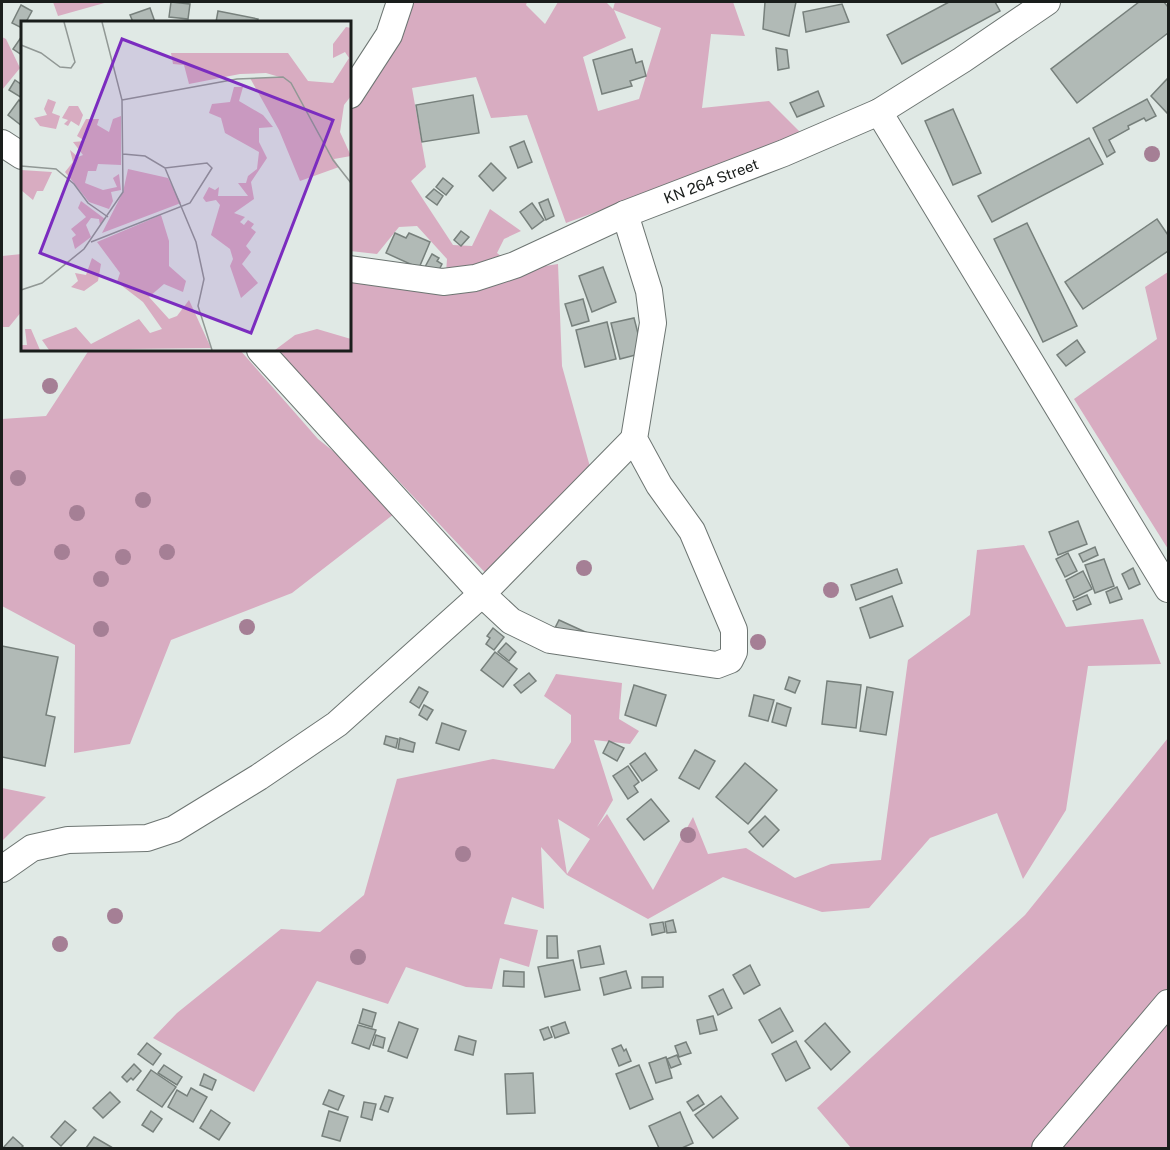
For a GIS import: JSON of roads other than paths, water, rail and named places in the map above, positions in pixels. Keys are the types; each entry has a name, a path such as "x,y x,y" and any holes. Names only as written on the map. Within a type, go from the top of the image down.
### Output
{"street":[{"path":"351,93 389,35 400,2"},
{"name":"KN 264 Street","path":"351,269 443,282 475,278 515,265 625,214 784,153 879,112 962,60 1047,2"},
{"path":"879,112 1168,589"},
{"path":"2,143 21,155"},
{"path":"2,869 32,848 68,840 147,838 174,829 337,724 482,594 634,439 653,323 649,291 625,214"},
{"path":"261,351 482,594 510,621 550,640 717,664 730,660 734,652 734,630 692,531 659,485 634,439"},
{"path":"1045,1149 1168,1003"}]}
